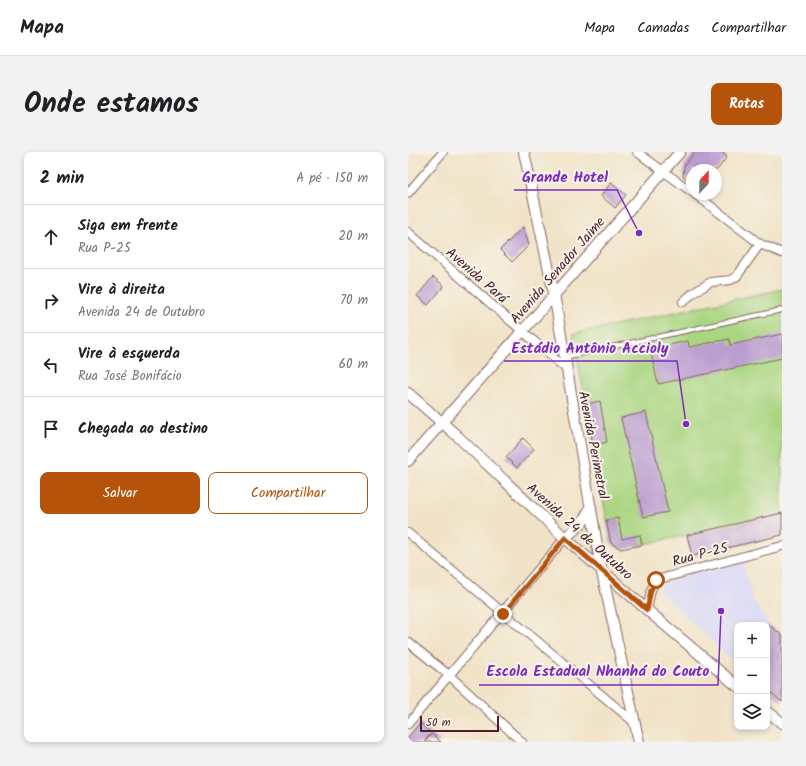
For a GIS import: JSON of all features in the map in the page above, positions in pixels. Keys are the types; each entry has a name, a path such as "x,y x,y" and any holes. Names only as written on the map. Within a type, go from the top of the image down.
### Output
{"street":[{"path":"408,193 443,152"},
{"name":"Avenida Perimetral","path":"524,152 554,294 601,568 639,742"},
{"path":"637,152 686,188"},
{"name":"Avenida Senador Jaime","path":"408,461 680,152"},
{"path":"702,200 760,244 782,253"},
{"name":"Avenida Pará","path":"408,232 522,332 565,363"},
{"path":"683,302 693,292 711,282 731,280 737,276 760,244"},
{"name":"Avenida 24 de Outubro","path":"408,393 442,422 565,538 734,683"},
{"path":"408,724 503,614 565,538 582,524 591,507"},
{"path":"408,533 635,723"},
{"name":"Rua P-25","path":"647,610 651,590 656,580 782,546"},
{"path":"408,642 450,676 522,742"},
{"path":"770,713 782,723"}],"lane":[{"path":"565,363 782,310"}],"shaded area":[{"path":"743,561 752,598 767,622 734,622 734,662 658,590 664,580"}],"green space":[{"path":"782,289 782,535 692,556 687,535 621,549 611,543 573,334"}],"building":[{"path":"695,152 722,152 727,157 722,164 686,164 686,178 683,176 684,166"},
{"path":"611,183 626,195 615,208 601,196"},
{"path":"523,227 529,245 512,262 500,250"},
{"path":"433,277 444,286 428,305 417,296"},
{"path":"782,334 782,358 658,384 650,349 688,341 689,347 729,339 730,345"},
{"path":"600,401 607,442 593,445 586,404"},
{"path":"646,412 668,512 643,517 621,418"},
{"path":"523,438 534,449 517,468 506,457"},
{"path":"782,513 782,535 692,556 687,535"},
{"path":"618,518 622,539 640,535 642,545 621,549 611,543 606,520"},
{"path":"770,626 782,635 782,702 770,692"},
{"path":"420,723 431,733 423,742 408,742 408,737"},
{"path":"432,734 441,742 424,742"}],"place":[{"name":"Grande Hotel","path":"639,233"},
{"name":"Estádio Antônio Accioly","path":"686,424"},
{"name":"Escola Estadual Nhanhá do Couto","path":"721,611"}],"route":[{"path":"503,614 565,538 601,568 647,610 651,590 656,580"}]}
